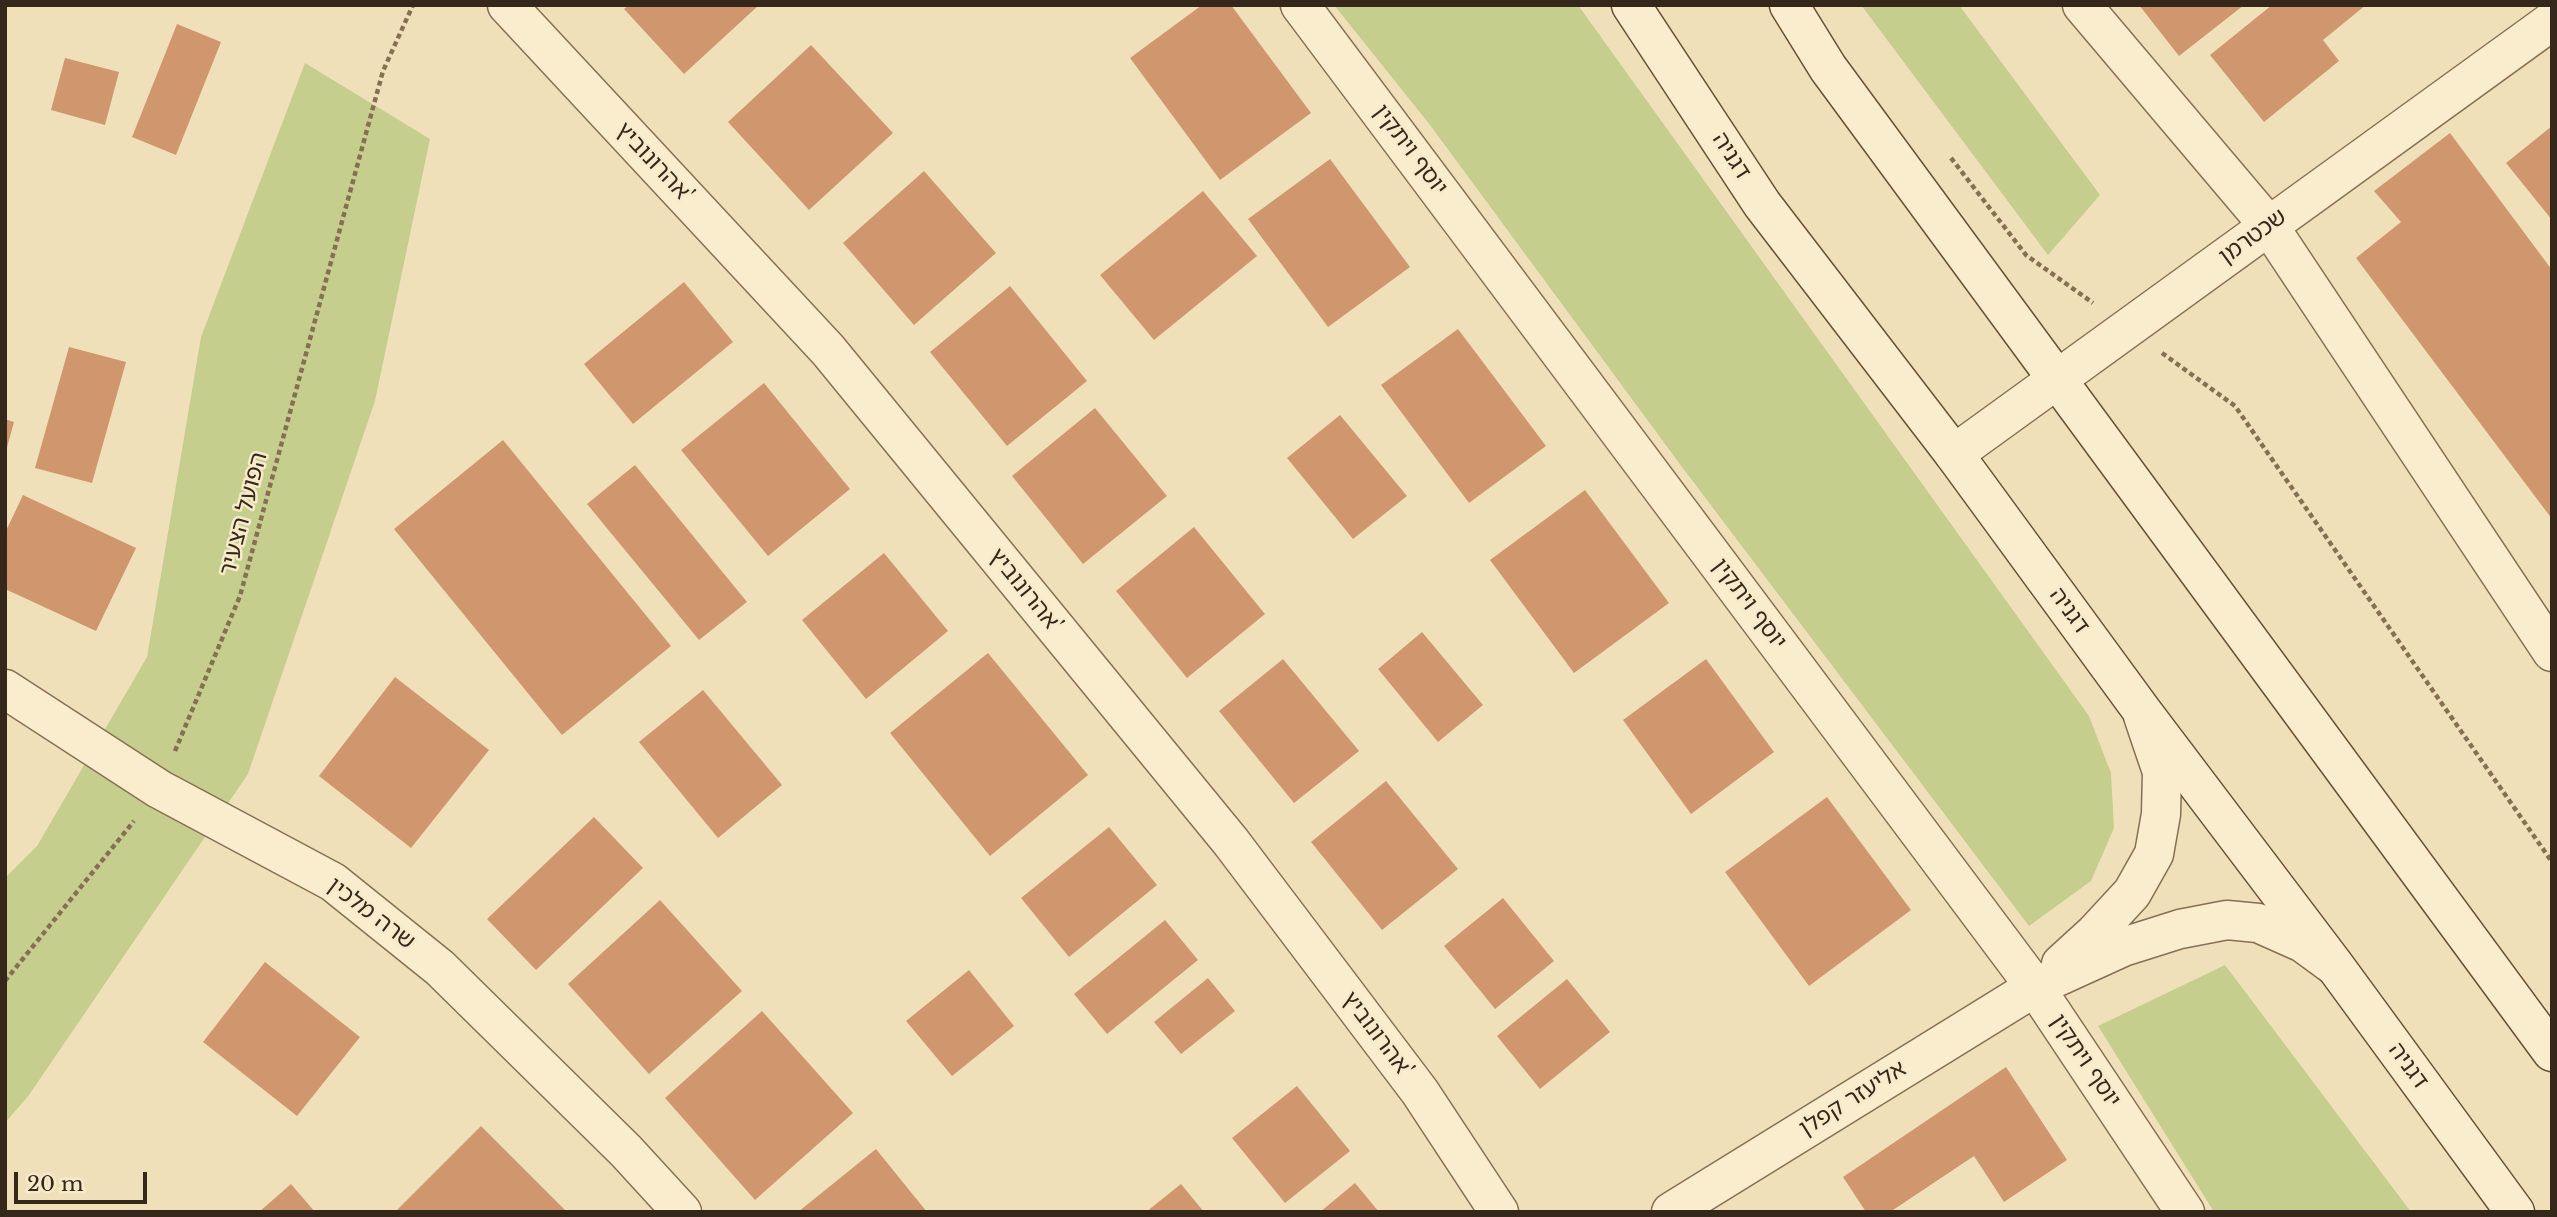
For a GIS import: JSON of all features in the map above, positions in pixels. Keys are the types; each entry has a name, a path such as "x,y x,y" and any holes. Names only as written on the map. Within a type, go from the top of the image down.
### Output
{"street":[{"name":"אהרונוביץ'","path":"507,5 828,350 1231,842 1420,1092 1499,1212"},
{"name":"יוסף ויתקין","path":"1300,5 2035,987 2185,1212"},
{"name":"דגניה","path":"1631,5 1762,204 1954,454 2515,1212"},
{"path":"1789,5 1828,68 2552,1052"},
{"path":"2082,5 2269,226 2552,652"},
{"name":"שכטרמן","path":"1954,454 2552,21"},
{"name":"שרה מלכין","path":"5,689 159,789 333,882 440,968 626,1151 681,1212"},
{"name":"אליעזר קפלן","path":"2035,987 2095,933 2132,893 2154,854 2161,814 2162,772 2142,711"},
{"name":"אליעזר קפלן","path":"1671,1212 2035,987 2123,947 2180,929 2227,920 2258,923 2303,943 2335,966"}],"path":[{"name":"הפועל הצעיר","path":"5,981 159,789 240,596 383,71 413,5"},
{"path":"1951,158 2026,255 2235,406 2552,862"}],"green space":[{"path":"1334,5 1578,5 2089,716 2111,773 2114,828 2091,881 2029,926 1682,467 1430,125"},
{"path":"1861,5 1959,5 2100,195 2048,255"},
{"path":"305,63 430,139 375,401 248,774 29,1095 5,1123 5,878 37,846 147,657 201,337"},
{"path":"2225,965 2411,1212 2214,1212 2098,1026"}],"building":[{"path":"629,5 759,5 684,74 624,9"},
{"path":"1202,5 1231,5 1311,113 1220,180 1130,58"},
{"path":"2139,5 2244,5 2179,56"},
{"path":"2272,5 2366,5 2323,40 2339,61 2264,122 2210,55"},
{"path":"177,24 221,42 176,155 132,137"},
{"path":"811,45 893,133 809,210 728,122"},
{"path":"65,58 119,72 105,125 51,110"},
{"path":"2552,126 2552,220 2506,163"},
{"path":"2450,133 2552,270 2552,519 2356,258 2401,222 2374,191"},
{"path":"1330,159 1410,267 1328,327 1248,219"},
{"path":"924,171 996,253 914,325 843,243"},
{"path":"1203,191 1257,256 1154,340 1100,275"},
{"path":"684,282 733,342 633,424 584,364"},
{"path":"1010,286 1087,381 1007,446 930,352"},
{"path":"1458,329 1546,446 1469,503 1381,385"},
{"path":"69,347 126,362 92,483 35,468"},
{"path":"764,383 850,489 768,556 681,450"},
{"path":"1095,408 1167,496 1083,564 1012,476"},
{"path":"1340,415 1407,496 1353,539 1287,458"},
{"path":"5,419 14,422 6,451 5,451"},
{"path":"503,440 671,646 562,735 394,529"},
{"path":"635,465 747,602 699,640 587,504"},
{"path":"1585,490 1669,603 1574,673 1490,560"},
{"path":"23,495 136,548 96,631 5,589 5,533"},
{"path":"1194,527 1265,614 1187,678 1116,591"},
{"path":"884,553 948,631 866,699 802,620"},
{"path":"1422,632 1483,705 1438,742 1378,669"},
{"path":"988,653 1088,775 990,856 890,733"},
{"path":"1283,659 1359,751 1294,803 1219,711"},
{"path":"1706,659 1774,752 1691,814 1623,720"},
{"path":"395,677 489,750 411,848 319,776"},
{"path":"703,690 782,785 718,838 639,742"},
{"path":"1386,781 1458,869 1382,930 1311,842"},
{"path":"1827,797 1911,910 1809,986 1725,872"},
{"path":"594,817 643,868 536,970 487,919"},
{"path":"1109,827 1157,885 1069,957 1021,898"},
{"path":"1503,898 1554,961 1495,1009 1444,946"},
{"path":"660,900 742,991 649,1074 568,984"},
{"path":"1165,920 1198,960 1107,1034 1074,994"},
{"path":"265,962 360,1037 297,1116 203,1042"},
{"path":"969,970 1014,1026 952,1076 906,1021"},
{"path":"1208,978 1235,1011 1181,1054 1154,1022"},
{"path":"1567,979 1610,1032 1540,1089 1497,1036"},
{"path":"762,1011 853,1113 755,1200 665,1098"},
{"path":"2006,1067 2067,1160 2004,1202 1974,1156 1890,1212 1866,1212 1843,1177"},
{"path":"1297,1086 1350,1151 1285,1203 1232,1138"},
{"path":"481,1126 567,1212 395,1212"},
{"path":"876,1149 927,1212 798,1212"},
{"path":"1355,1183 1379,1212 1320,1212"},
{"path":"291,1184 315,1212 259,1212"},
{"path":"1181,1184 1204,1212 1146,1212"}]}
